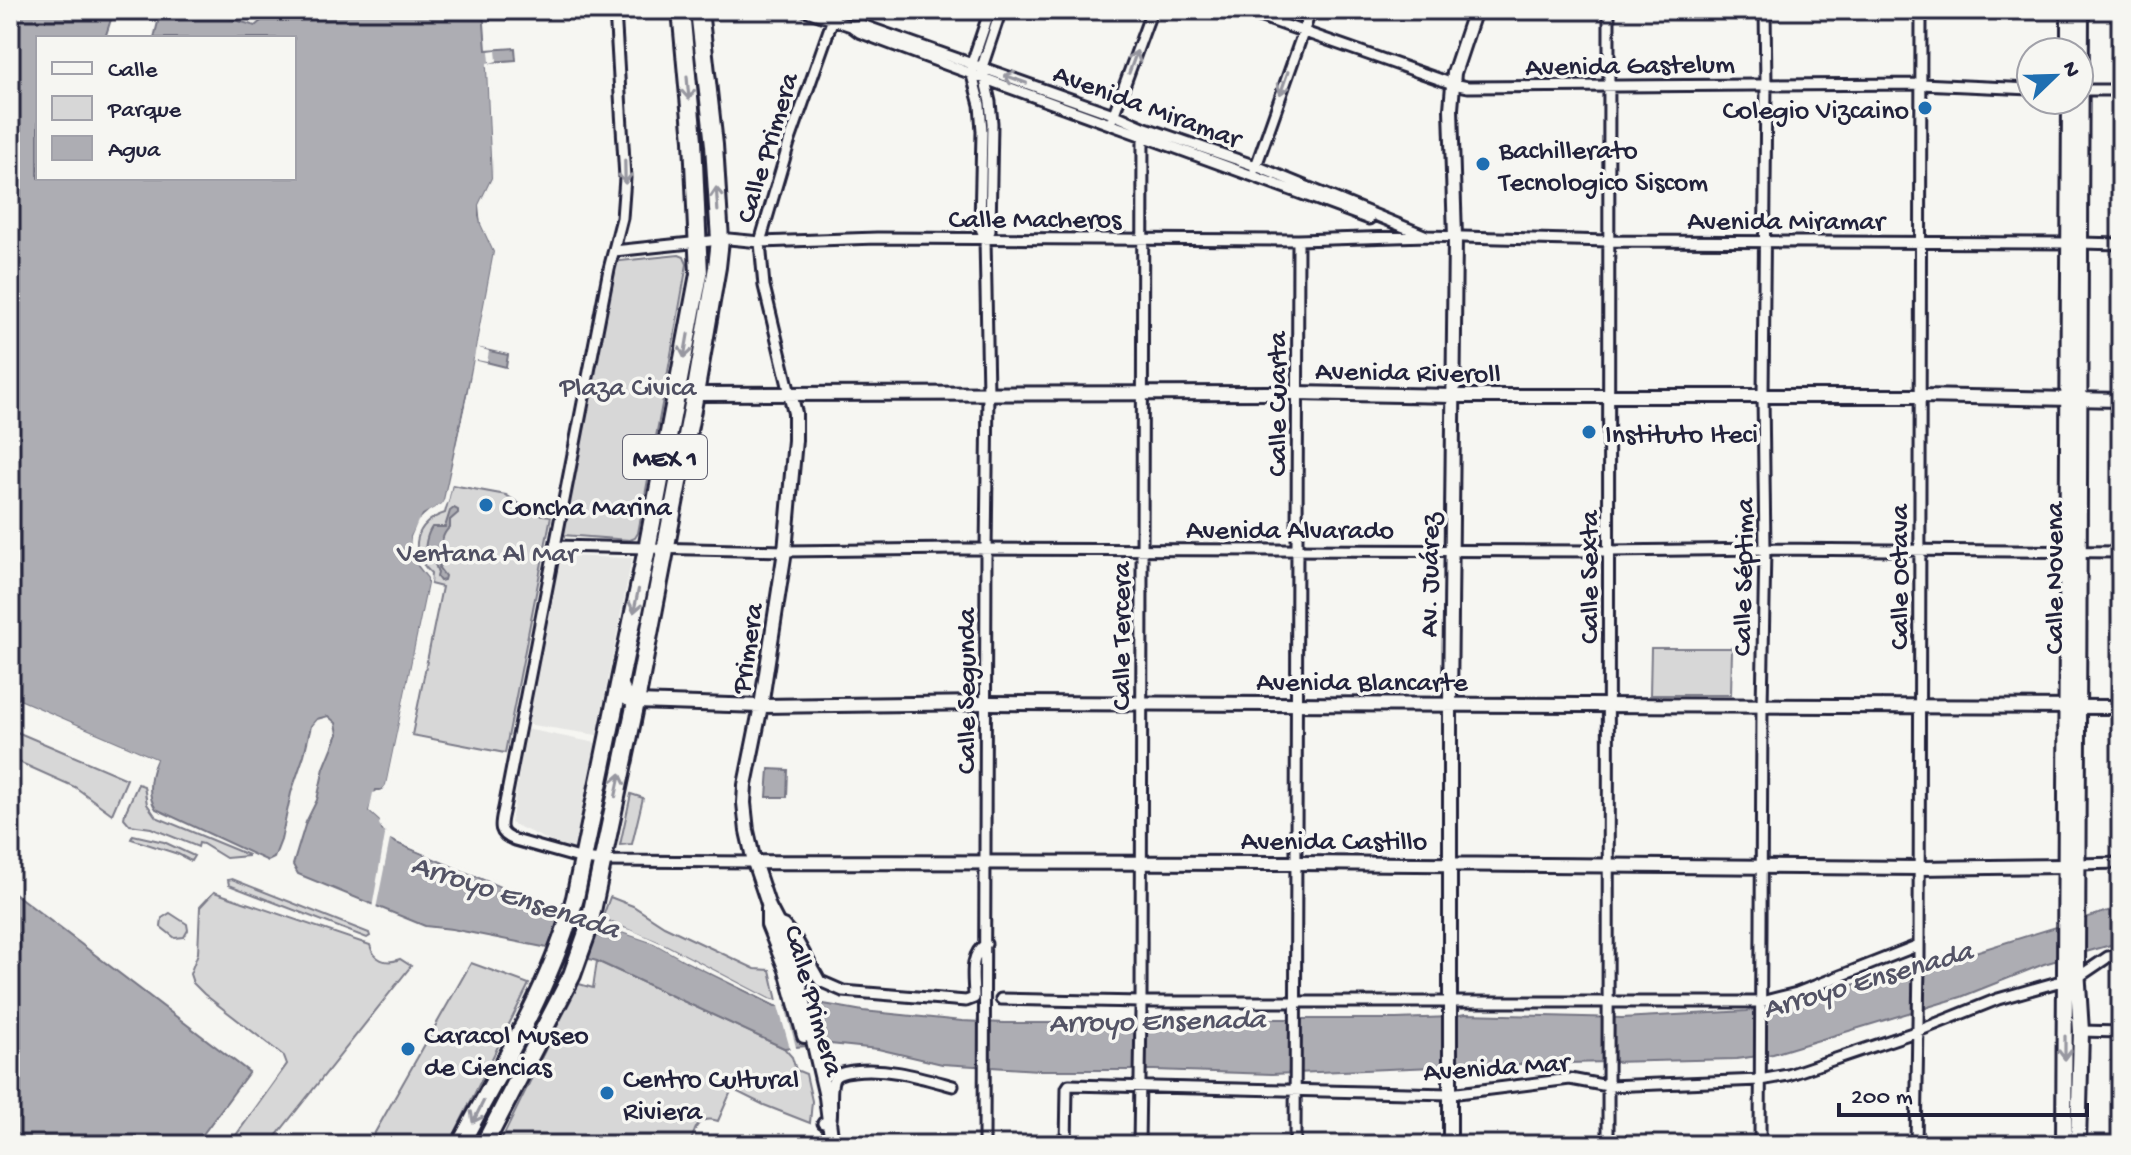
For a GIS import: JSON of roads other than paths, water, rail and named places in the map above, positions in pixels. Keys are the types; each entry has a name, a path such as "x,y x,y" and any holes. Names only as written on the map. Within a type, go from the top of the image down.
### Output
{"highway":[{"name":"MEX 1","path":"460,1145 552,968 575,898 647,549 699,274 692,130 681,10"},
{"name":"MEX 1","path":"484,1145 572,975 588,930 636,702 695,394 720,240 714,145 699,10"}],"main road":[{"path":"2069,10 2069,36"},
{"name":"Calle Novena","path":"2081,10 2081,36"},
{"name":"Calle Novena","path":"2070,116 2074,243"},
{"name":"Calle Novena","path":"2064,1145 2071,974 2074,243 2079,116"},
{"name":"Calle Novena","path":"2071,974 2081,1031 2078,1145"}],"street":[{"path":"555,546 609,269 622,218 625,178 615,10"},
{"name":"Avenida Miramar","path":"804,10 834,15 859,32 983,80 1112,119"},
{"name":"Calle Segunda","path":"985,233 992,123 990,102 977,65 990,10"},
{"name":"Calle Segunda","path":"984,1145 988,393 982,131 980,105 972,75 1001,10"},
{"path":"1112,119 1152,10"},
{"name":"Avenida Gastelum","path":"1242,10 1468,87 1921,84 2015,88"},
{"path":"1255,170 1311,10"},
{"name":"Av. Juárez","path":"1450,1145 1450,705 1455,237 1451,109 1459,57 1475,10"},
{"name":"Calle Sexta","path":"1608,1145 1609,10"},
{"name":"Calle Séptima","path":"1760,1145 1765,10"},
{"name":"Calle Octava","path":"1916,1145 1921,10"},
{"name":"Calle Primera","path":"790,394 764,286 760,242 789,143 834,15"},
{"name":"Avenida Miramar","path":"851,26 862,25 977,65 1143,132 1255,170 1427,236"},
{"path":"2095,90 2121,90"},
{"name":"Calle Tercera","path":"1139,1145 1143,132"},
{"path":"1365,238 1369,215"},
{"name":"Calle Macheros","path":"614,251 720,240 760,242 985,233 1142,240 1455,237"},
{"name":"Avenida Miramar","path":"1455,237 2121,244"},
{"name":"Calle Cuarta","path":"1295,1145 1298,240"},
{"name":"Avenida Riveroll","path":"695,394 1296,393 2121,400"},
{"name":"Primera","path":"769,907 754,862 744,803 785,551 795,440 795,413 790,394"},
{"name":"Avenida Alvarado","path":"555,546 785,551 1765,549 2121,552"},
{"name":"Avenida Castillo","path":"555,546 501,830 505,837 583,859 1761,868 2121,863"},
{"path":"620,676 627,699 636,702"},
{"name":"Avenida Blancarte","path":"636,702 761,706 986,703 2121,707"},
{"name":"Calle Primera","path":"769,907 819,1074 826,1122 823,1145"},
{"path":"773,924 784,925 797,940 820,981 843,991 971,1000 974,998 974,961 980,946 986,948"},
{"name":"Avenida Mar","path":"1001,999 1141,1006 1450,1001 1608,1004 1761,1002 1797,993 1919,945"},
{"name":"Avenida Mar","path":"1066,1145 1067,1086 1295,1085 1450,1094 1570,1079 1608,1082 1760,1080 1788,1075 1918,1031 2071,974 2108,957 2121,955"},
{"path":"2081,1031 2121,1032"},
{"path":"832,1145 826,1122 832,1117 832,1083 837,1075 871,1069 900,1072 953,1086"}],"water":[{"name":"Arroyo Ensenada","path":"10,10 114,10 106,36 36,36 36,180 296,180 296,36 154,36 161,10 202,10 255,26 262,20 265,10 483,10 486,50 515,48 516,60 490,62 487,68 492,178 479,205 479,216 494,252 476,348 508,355 506,367 474,359 443,504 423,515 411,537 418,566 428,578 428,584 386,786 376,790 369,811 394,842 554,909 654,943 775,1006 824,1004 962,1021 1108,1023 1154,1019 1396,1019 1465,1014 1622,1018 1747,1011 1933,965 2121,907 2121,942 2044,964 1961,997 1773,1054 1736,1059 1272,1074 1038,1070 942,1064 878,1049 830,1044 784,1048 597,961 543,947 425,926 298,874 293,865 338,734 336,723 328,716 317,719 311,726 281,840 274,858 268,861 156,809 150,791 156,759 10,696"},
{"path":"454,508 458,513 450,520 450,527 442,541 439,568 445,576 440,581 435,564 437,558 426,555 426,541 432,527 445,527"},
{"path":"769,769 788,770 787,797 767,797"},
{"path":"10,890 249,1072 195,1145 10,1145"}],"place":[{"name":"Colegio Vizcaino","path":"1925,108"},
{"name":"Bachillerato Tecnologico Siscom","path":"1483,164"},
{"name":"Instituto Iteci","path":"1589,432"},
{"name":"Concha Marina","path":"486,505"},
{"name":"Caracol Museo de Ciencias","path":"408,1049"},
{"name":"Centro Cultural Riviera","path":"607,1093"}],"park label":[{"name":"Plaza Civica","path":"628,385"},
{"name":"Ventana Al Mar","path":"487,551"}]}
